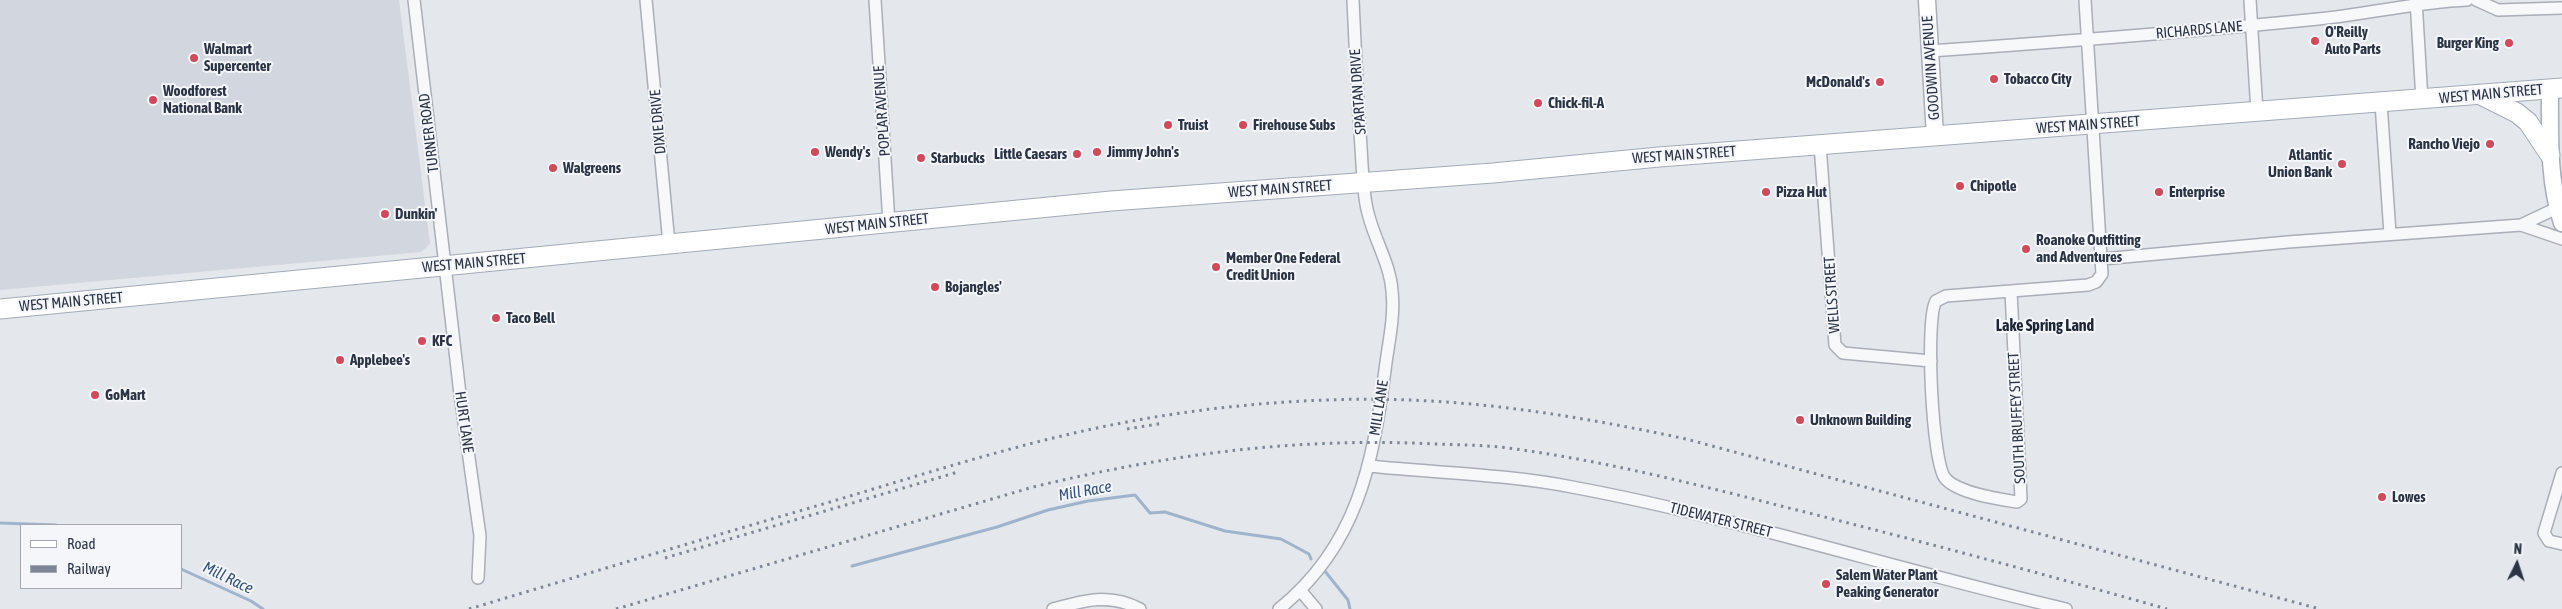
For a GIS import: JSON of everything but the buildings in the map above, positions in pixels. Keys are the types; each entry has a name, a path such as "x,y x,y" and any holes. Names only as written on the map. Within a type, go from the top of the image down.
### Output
{"main road":[{"name":"WEST MAIN STREET","path":"0,309 1120,200 1364,183 1493,173 1619,160 2556,89"},
{"path":"2481,96 2517,113 2528,122 2550,155"}],"street":[{"name":"TURNER ROAD","path":"414,0 445,265"},
{"name":"DIXIE DRIVE","path":"646,0 668,244"},
{"name":"POPLAR AVENUE","path":"875,0 889,223"},
{"name":"SPARTAN DRIVE","path":"1353,0 1364,183"},
{"name":"GOODWIN AVENUE","path":"1926,0 1935,136"},
{"path":"1931,361 1931,313 1936,301 1946,296 2088,285 2100,279 2102,259 2086,0"},
{"path":"2250,0 2257,112"},
{"name":"RICHARDS LANE","path":"1930,50 2252,26 2345,17 2416,2 2467,0"},
{"path":"2476,0 2498,10 2562,8"},
{"path":"2416,2 2422,100"},
{"path":"2102,259 2390,234 2521,225 2560,216 2550,155 2556,89"},
{"path":"2381,103 2390,234"},
{"name":"WELLS STREET","path":"1820,145 1835,345 1843,353 1931,361"},
{"name":"MILL LANE","path":"1279,609 1318,570 1346,528 1369,466 1380,407 1393,302 1390,276 1369,219 1364,183"},
{"path":"2521,225 2562,239"},
{"name":"HURT LANE","path":"445,265 460,394 480,536 478,578"},
{"name":"SOUTH BRUFFEY STREET","path":"1931,361 1936,440 1942,474 1956,487 2020,502 2011,291"},
{"name":"TIDEWATER STREET","path":"1369,466 1538,481 1624,497 1840,549 1982,589 2066,609"},
{"path":"2562,474 2551,504 2544,533 2546,538 2562,544"},
{"path":"1300,590 1316,609"},
{"path":"1053,609 1086,599 1105,598 1121,600 1140,609"}],"shaded area":[{"path":"0,0 399,0 430,244 421,252 0,290"}],"waterway":[{"name":"Mill Race","path":"852,566 997,527 1048,510 1088,501 1135,495 1150,513 1165,512 1225,531 1281,539 1309,554 1311,559"},
{"name":"Mill Race","path":"0,523 28,524"},
{"name":"Mill Race","path":"182,569 251,601 263,609"},
{"name":"Mill Race","path":"1324,570 1348,600 1350,609"}],"railway":[{"path":"469,609 956,464 1083,431 1143,419 1235,406 1296,401 1372,399 1418,400 1507,408 1596,421 1686,439 2320,609"},
{"path":"1127,429 1164,423"},
{"path":"616,609 1033,487 1084,475 1134,465 1233,450 1333,443 1384,442 1500,447 1644,472 1881,531 2167,609"},
{"path":"665,558 958,472"}],"place":[{"name":"O'Reilly Auto Parts","path":"2315,41"},
{"name":"Burger King","path":"2509,43"},
{"name":"Walmart Supercenter","path":"194,58"},
{"name":"Tobacco City","path":"1994,79"},
{"name":"McDonald's","path":"1880,82"},
{"name":"Woodforest National Bank","path":"153,100"},
{"name":"Chick-fil-A","path":"1538,103"},
{"name":"Truist","path":"1168,125"},
{"name":"Firehouse Subs","path":"1243,125"},
{"name":"Rancho Viejo","path":"2490,144"},
{"name":"Wendy's","path":"815,152"},
{"name":"Jimmy John's","path":"1097,152"},
{"name":"Little Caesars","path":"1077,154"},
{"name":"Starbucks","path":"921,158"},
{"name":"Atlantic Union Bank","path":"2342,164"},
{"name":"Walgreens","path":"553,168"},
{"name":"Chipotle","path":"1960,186"},
{"name":"Pizza Hut","path":"1766,192"},
{"name":"Enterprise","path":"2159,192"},
{"name":"Dunkin'","path":"385,214"},
{"name":"Roanoke Outfitting and Adventures","path":"2026,249"},
{"name":"Member One Federal Credit Union","path":"1216,267"},
{"name":"Bojangles'","path":"935,287"},
{"name":"Taco Bell","path":"496,318"},
{"name":"KFC","path":"422,341"},
{"name":"Applebee's","path":"340,360"},
{"name":"GoMart","path":"95,395"},
{"name":"Unknown Building","path":"1800,420"},
{"name":"Lowes","path":"2382,497"},
{"name":"Salem Water Plant Peaking Generator","path":"1826,584"}],"district":[{"name":"Lake Spring Land","path":"2045,326"}]}
